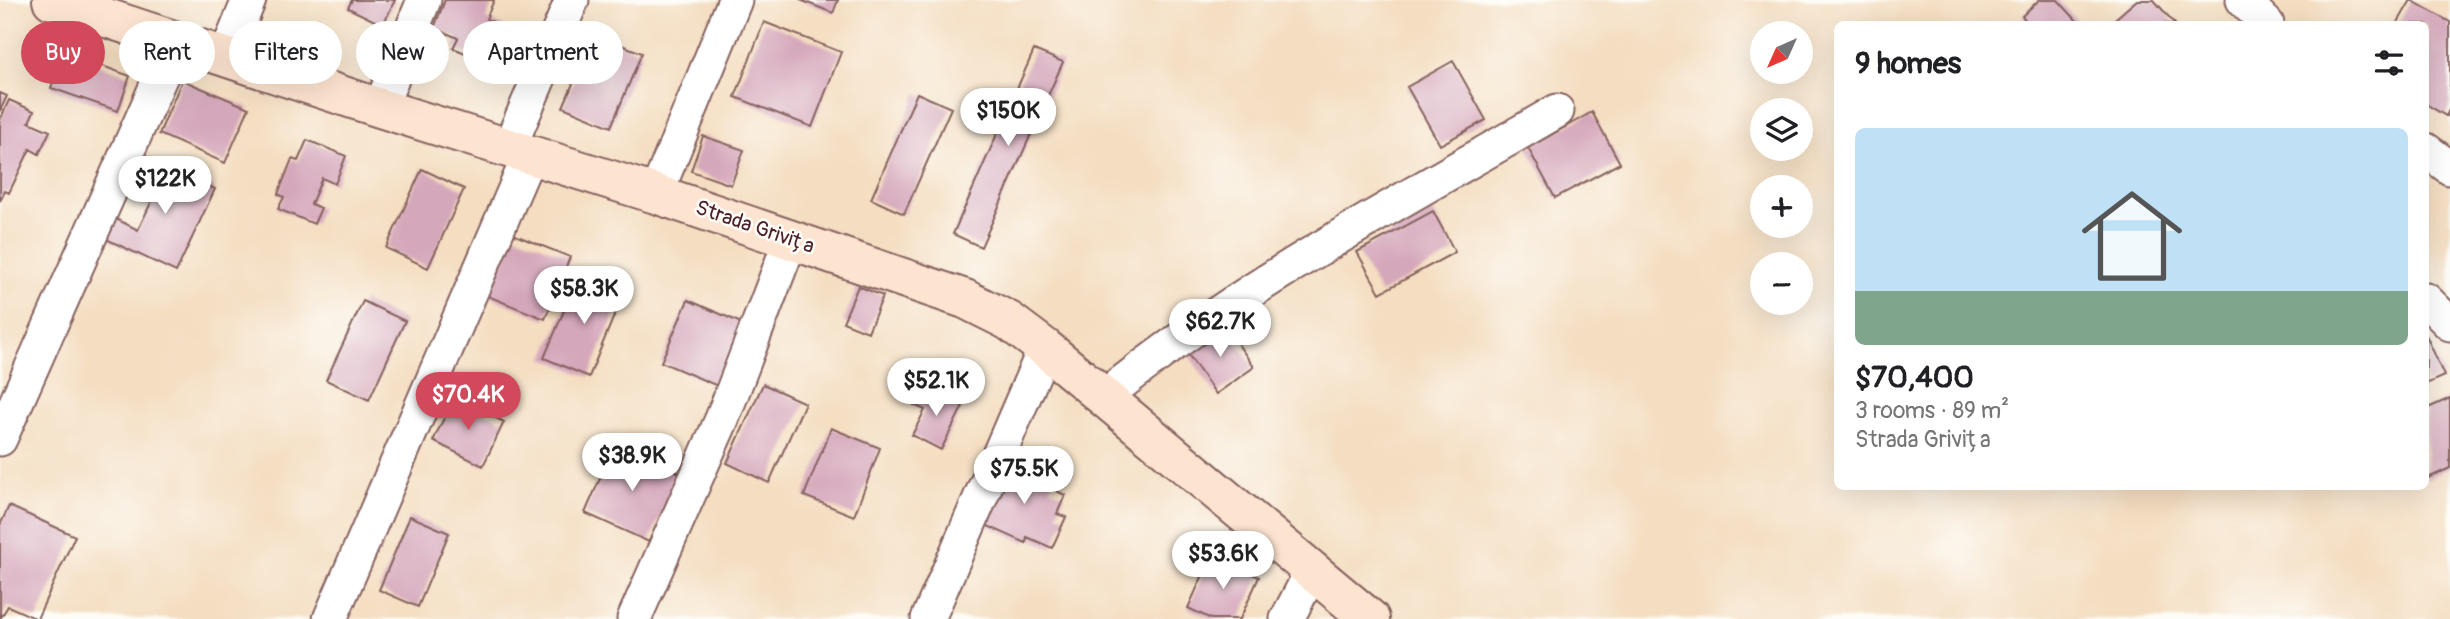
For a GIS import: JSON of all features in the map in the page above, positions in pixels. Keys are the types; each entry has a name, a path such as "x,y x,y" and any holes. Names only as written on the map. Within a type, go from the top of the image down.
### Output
{"street":[{"name":"Strada Grivița","path":"52,0 119,23"},
{"path":"225,58 249,0"},
{"path":"380,108 424,0"},
{"path":"330,619 520,151 572,0"},
{"path":"656,194 735,0"},
{"path":"2243,0 2264,21"},
{"name":"Strada Grivița","path":"215,55 656,194 965,299 1009,321 1045,348 1370,619"},
{"path":"0,439 157,84"},
{"path":"1104,397 1152,358 1266,280 1557,111"},
{"path":"2429,152 2450,168"},
{"path":"634,619 722,419 791,239"},
{"path":"2429,303 2450,324"},
{"path":"928,619 1045,348"},
{"path":"1287,619 1311,571"}],"building":[{"path":"352,0 395,0 385,21 375,21 348,8"},
{"path":"445,0 494,0 486,19 491,21 463,21 463,52 453,48 458,38 449,34 449,21 437,21"},
{"path":"800,0 838,0 833,13"},
{"path":"2039,0 2058,0 2077,21 2026,21 2022,16"},
{"path":"2137,0 2154,0 2172,21 2112,21"},
{"path":"2411,0 2450,22 2450,108 2446,116 2429,106 2429,21 2399,21"},
{"path":"764,22 841,52 812,127 735,97"},
{"path":"623,45 642,53 611,127 563,107 573,84 623,84"},
{"path":"1034,50 1063,62 981,247 953,234"},
{"path":"1453,61 1486,120 1440,145 1407,87"},
{"path":"105,67 119,72 119,84 127,84 118,111 51,88 52,84 105,84"},
{"path":"180,84 192,84 249,108 225,163 159,134"},
{"path":"0,93 7,96 0,111"},
{"path":"917,93 951,108 904,214 871,199"},
{"path":"9,100 34,111 29,122 50,131 39,154 30,149 9,193 5,191 0,201 0,120"},
{"path":"1592,112 1620,163 1555,198 1528,148"},
{"path":"703,136 744,150 731,185 691,171"},
{"path":"307,140 346,156 335,184 322,178 311,204 321,208 314,224 278,209 284,197 278,194 292,159 298,161"},
{"path":"143,155 215,189 176,272 104,238 114,218 138,230 158,188 133,176"},
{"path":"422,169 464,189 428,268 386,248"},
{"path":"1433,211 1455,252 1380,293 1357,252"},
{"path":"510,233 570,257 545,319 485,295"},
{"path":"579,275 623,294 589,377 544,358"},
{"path":"858,286 883,296 868,332 843,322"},
{"path":"688,300 746,325 720,387 661,362"},
{"path":"363,301 405,321 369,400 326,380"},
{"path":"1223,323 1254,367 1216,394 1185,350"},
{"path":"2429,342 2444,376 2429,383"},
{"path":"763,384 805,403 769,483 727,463"},
{"path":"924,386 963,406 941,450 912,435 925,410 914,405"},
{"path":"454,397 504,422 483,466 433,441"},
{"path":"2450,398 2450,468 2429,478 2429,408"},
{"path":"831,428 880,448 854,516 804,496"},
{"path":"615,444 680,473 649,542 585,513"},
{"path":"1006,459 1053,480 1050,488 1065,495 1057,514 1066,517 1052,548 1027,537 1026,543 979,522"},
{"path":"9,506 75,536 37,619 8,606 0,619 0,525"},
{"path":"410,516 449,533 418,607 379,590"},
{"path":"1211,557 1259,577 1240,619 1211,619 1188,608"}]}
